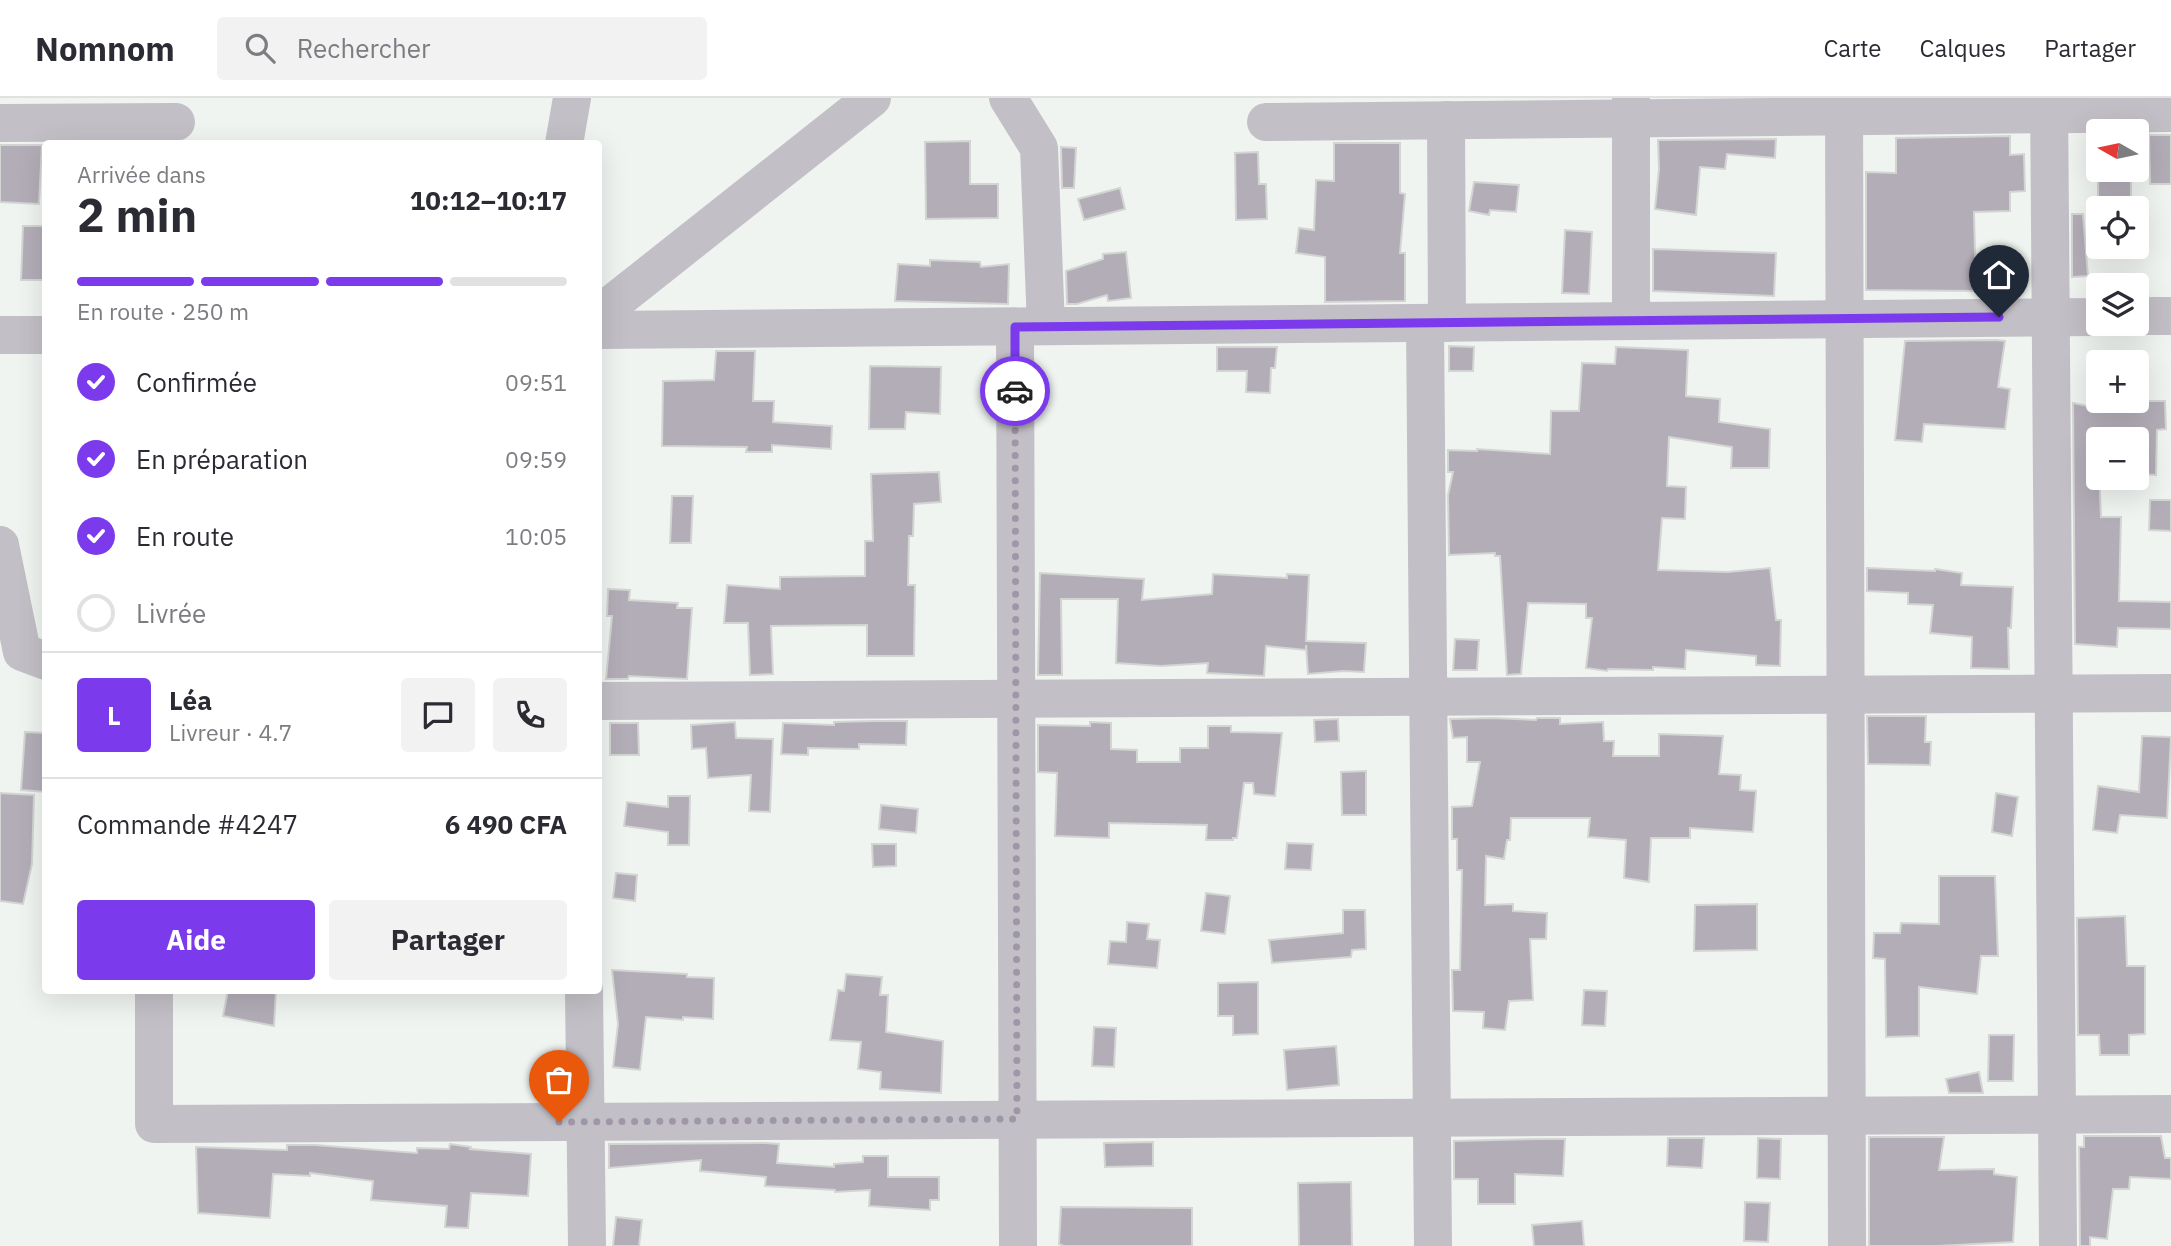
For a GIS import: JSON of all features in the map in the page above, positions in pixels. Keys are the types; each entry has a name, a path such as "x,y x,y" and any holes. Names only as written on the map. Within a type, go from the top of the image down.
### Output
{"street":[{"path":"565,140 572,98"},
{"path":"602,312 872,98"},
{"path":"1008,98 1039,148 1016,699 1018,1246"},
{"path":"2049,106 2058,1246"},
{"path":"1266,122 1446,120 1631,108 2049,106 2171,113"},
{"path":"1844,107 1847,1246"},
{"path":"1631,108 1631,321"},
{"path":"1433,1246 1428,697 1436,323 1446,120"},
{"path":"0,123 176,121"},
{"path":"2149,316 2171,316"},
{"path":"602,330 2086,317"},
{"path":"0,335 42,335"},
{"path":"0,545 38,651"},
{"path":"602,701 2171,693"},
{"path":"154,994 154,1124 2171,1114"},
{"path":"584,994 587,1246"}],"building":[{"path":"2149,135 2171,135 2171,184 2150,184"},
{"path":"2010,136 2010,155 2024,154 2025,191 2010,192 2010,211 1974,212 1976,291 1866,290 1866,172 1896,173 1896,138"},
{"path":"1776,139 1775,158 1727,154 1725,169 1700,167 1696,215 1655,209 1659,169 1658,140"},
{"path":"970,141 970,184 998,184 998,218 926,219 925,142"},
{"path":"1334,143 1400,143 1400,193 1405,194 1400,253 1405,253 1405,301 1325,302 1325,257 1296,253 1299,228 1314,230 1316,180 1334,181"},
{"path":"0,145 42,145 39,204 0,202"},
{"path":"1061,147 1076,148 1074,188 1062,188"},
{"path":"1258,152 1259,184 1266,184 1267,219 1236,220 1235,153"},
{"path":"1474,182 1519,185 1516,212 1490,210 1489,215 1469,211"},
{"path":"2098,182 2131,182 2131,196 2098,196"},
{"path":"1120,188 1125,209 1084,220 1078,199"},
{"path":"2072,214 2083,214 2088,273 2086,276 2072,277"},
{"path":"23,226 42,226 42,280 21,280"},
{"path":"1565,230 1592,232 1589,294 1562,293"},
{"path":"1653,249 1776,253 1774,296 1653,291"},
{"path":"1126,252 1131,298 1108,301 1107,295 1077,304 1067,304 1066,271 1103,259 1103,254"},
{"path":"930,260 980,262 981,267 1009,264 1008,304 895,301 898,264 930,266"},
{"path":"1905,341 2005,341 1998,387 2010,389 2005,429 1924,424 1922,442 1895,440"},
{"path":"1449,346 1474,347 1473,371 1449,371"},
{"path":"1217,347 1277,347 1275,368 1271,368 1270,393 1246,392 1247,371 1217,371"},
{"path":"1616,347 1688,350 1686,396 1720,399 1719,422 1770,429 1769,468 1731,468 1732,447 1669,437 1667,486 1686,487 1685,519 1662,518 1658,570 1728,572 1770,568 1776,620 1781,620 1780,666 1756,665 1756,656 1686,650 1685,669 1653,667 1653,670 1607,671 1586,668 1592,618 1586,618 1586,604 1528,603 1521,674 1507,675 1500,556 1495,556 1495,553 1449,555 1448,495 1453,472 1448,472 1448,450 1477,449 1550,454 1551,411 1579,411 1582,363 1615,364"},
{"path":"716,351 755,351 753,401 774,401 773,422 832,426 831,449 772,445 772,452 746,452 747,447 662,446 663,381 714,380"},
{"path":"870,366 941,367 940,414 906,412 905,429 869,429"},
{"path":"2149,401 2165,401 2166,429 2157,430 2156,475 2149,475 2149,427 2086,427 2086,490 2100,490 2101,517 2121,517 2119,601 2171,602 2171,629 2118,628 2117,647 2075,644 2073,403 2086,406 2086,413 2149,413"},
{"path":"939,472 941,502 914,504 913,536 909,536 908,585 915,585 914,656 867,656 867,625 771,626 773,674 750,675 748,623 724,623 727,585 780,589 780,577 865,576 865,541 873,541 871,474"},
{"path":"672,496 693,496 691,543 670,543"},
{"path":"2150,500 2171,500 2171,531 2149,530"},
{"path":"1867,568 1935,569 1962,573 1961,585 2013,587 2011,628 2008,628 2009,669 1971,668 1972,637 1930,633 1933,605 1908,604 1908,593 1867,591"},
{"path":"1040,573 1144,579 1142,600 1212,594 1213,574 1287,578 1287,574 1309,575 1306,641 1366,643 1364,672 1308,674 1306,645 1306,650 1266,646 1264,676 1207,673 1208,663 1161,666 1116,663 1118,599 1061,599 1062,675 1038,675"},
{"path":"608,589 630,590 629,600 678,603 677,608 692,608 687,679 629,676 628,679 606,679 612,616 607,616"},
{"path":"1455,639 1479,640 1477,670 1453,670"},
{"path":"1867,716 1926,716 1925,742 1931,742 1930,765 1868,764"},
{"path":"1560,718 1560,724 1603,722 1604,741 1614,741 1613,756 1659,756 1659,734 1723,736 1719,774 1741,775 1740,790 1756,791 1753,832 1690,828 1690,838 1651,838 1649,882 1624,878 1626,840 1588,837 1590,818 1511,818 1510,840 1507,840 1504,859 1486,856 1485,905 1513,904 1513,911 1547,913 1546,939 1530,939 1533,1000 1509,1001 1505,1030 1483,1028 1484,1012 1453,1011 1452,970 1460,970 1462,870 1457,870 1457,839 1452,839 1452,807 1472,806 1480,762 1467,762 1467,737 1453,738 1450,719"},
{"path":"1338,719 1339,741 1315,742 1314,720"},
{"path":"907,721 906,745 859,744 859,749 808,748 808,755 781,754 783,723 834,725 834,722"},
{"path":"735,722 736,738 773,739 770,812 749,811 751,775 708,778 706,748 692,749 691,725"},
{"path":"1090,722 1111,723 1111,749 1137,750 1137,762 1180,762 1180,748 1208,748 1208,726 1231,726 1231,732 1282,733 1275,796 1254,794 1253,783 1244,783 1237,838 1233,840 1206,840 1207,825 1109,823 1109,838 1055,836 1057,773 1038,772 1038,725 1090,726"},
{"path":"610,723 638,723 639,755 610,755"},
{"path":"25,732 42,733 42,792 21,790"},
{"path":"2142,736 2171,737 2167,818 2120,815 2117,833 2093,830 2098,786 2139,792"},
{"path":"1366,771 1366,815 1342,815 1341,772"},
{"path":"0,793 34,795 32,864 23,904 0,901"},
{"path":"1996,793 2018,797 2012,836 1992,832"},
{"path":"668,796 690,796 689,845 668,845 668,832 624,826 627,802 668,807"},
{"path":"881,805 918,809 916,833 879,829"},
{"path":"1287,843 1313,844 1311,870 1285,869"},
{"path":"872,844 896,844 896,866 873,867"},
{"path":"616,873 637,875 635,901 613,898"},
{"path":"1939,876 1995,876 1998,956 1981,956 1977,994 1919,987 1919,1036 1886,1037 1885,959 1873,958 1874,933 1900,933 1901,923 1939,924"},
{"path":"1206,893 1230,896 1225,934 1201,931"},
{"path":"1757,904 1757,950 1694,951 1695,905"},
{"path":"1343,910 1365,910 1366,949 1352,950 1351,957 1272,963 1269,940 1343,933"},
{"path":"2125,916 2127,966 2145,966 2145,1034 2129,1035 2129,1055 2100,1055 2099,1035 2078,1035 2077,918"},
{"path":"1127,922 1149,924 1147,939 1160,940 1157,968 1108,964 1110,941 1126,942"},
{"path":"612,970 714,978 713,1019 646,1017 640,1070 613,1067 618,1024"},
{"path":"846,974 882,977 880,995 888,995 886,1032 943,1041 941,1093 880,1089 881,1072 858,1069 861,1042 830,1040 838,990 844,991"},
{"path":"1258,982 1258,1034 1233,1035 1233,1016 1218,1016 1218,983"},
{"path":"1584,990 1607,991 1605,1026 1582,1025"},
{"path":"227,994 276,994 274,1026 223,1016"},
{"path":"1094,1027 1116,1028 1114,1067 1092,1066"},
{"path":"1989,1035 2014,1035 2013,1081 1988,1081"},
{"path":"1336,1046 1339,1085 1287,1090 1284,1050"},
{"path":"1979,1072 1983,1093 1949,1093 1946,1079"},
{"path":"2084,1136 2161,1136 2165,1158 2171,1158 2171,1179 2130,1177 2129,1189 2113,1189 2107,1239 2090,1237 2090,1246 2080,1246 2079,1147 2084,1147"},
{"path":"1869,1137 1944,1137 1939,1170 1994,1169 1994,1174 2017,1177 2013,1242 1869,1246"},
{"path":"1668,1138 1704,1138 1702,1168 1667,1166"},
{"path":"1758,1138 1781,1139 1780,1179 1757,1178"},
{"path":"1565,1139 1563,1176 1515,1174 1515,1204 1478,1204 1478,1179 1454,1179 1454,1141"},
{"path":"1153,1142 1153,1166 1105,1167 1104,1143"},
{"path":"450,1144 471,1147 470,1149 531,1154 528,1196 471,1193 468,1228 445,1227 447,1206 371,1200 373,1181 310,1173 310,1176 273,1174 270,1218 198,1213 196,1147 287,1150 287,1145 315,1145 417,1153 417,1148 449,1149"},
{"path":"609,1144 779,1144 777,1163 834,1167 834,1164 863,1162 863,1156 888,1156 888,1177 939,1177 939,1200 930,1200 930,1210 869,1206 870,1190 835,1192 765,1186 766,1177 700,1171 701,1160 609,1168"},
{"path":"1351,1182 1352,1246 1299,1246 1298,1183"},
{"path":"1745,1202 1770,1203 1768,1242 1744,1241"},
{"path":"1061,1207 1192,1208 1192,1246 1064,1246 1059,1244"},
{"path":"616,1217 642,1220 639,1246 613,1246"},
{"path":"1582,1221 1584,1246 1534,1246 1532,1225"}],"way so far":[{"path":"559,1122 1017,1119 1015,391"}],"route":[{"path":"1015,391 1015,327 1999,317"}]}
